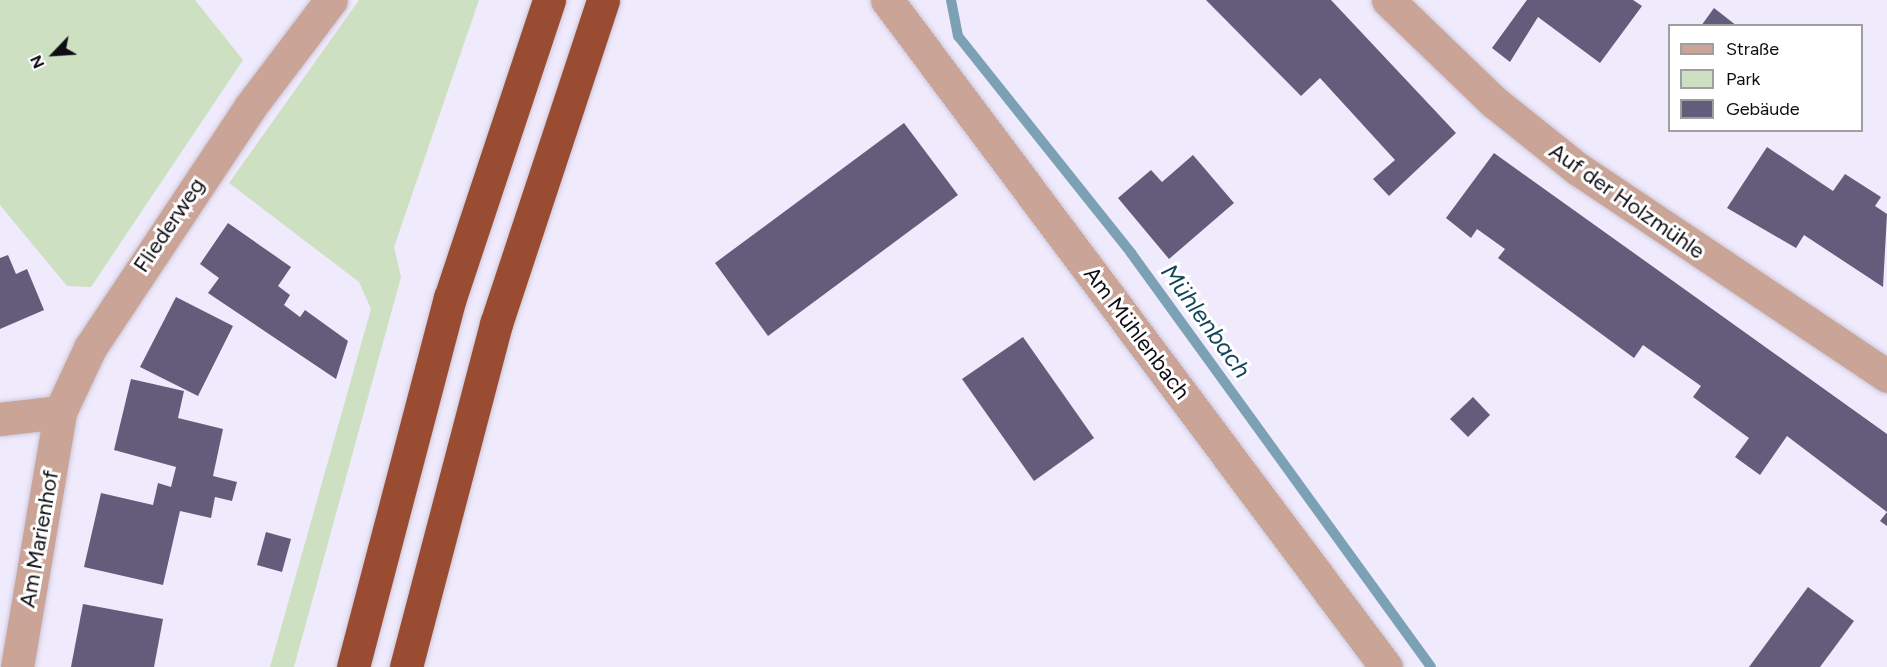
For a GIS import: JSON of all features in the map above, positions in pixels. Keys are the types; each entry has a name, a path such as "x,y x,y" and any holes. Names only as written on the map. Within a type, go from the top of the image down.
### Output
{"highway":[{"path":"353,667 450,298 549,0"},
{"path":"406,667 496,324 603,0"}],"street":[{"name":"Fliederweg","path":"60,412 90,348 132,279 331,0"},
{"name":"Am Mühlenbach","path":"887,0 1386,667"},
{"name":"Auf der Holzmühle","path":"1388,0 1494,102 1578,170 1887,376"},
{"path":"0,419 60,412"},
{"name":"Am Marienhof","path":"17,667 60,412"}],"green space":[{"path":"0,0 195,0 243,60 91,287 67,286 0,205"},
{"path":"359,0 479,0 394,247 401,277 294,667 270,667 371,309 359,282 229,183"}],"building":[{"path":"1206,0 1331,0 1456,133 1389,196 1373,179 1395,160 1320,78 1301,96"},
{"path":"1527,0 1633,0 1642,6 1600,63 1538,17 1510,62 1492,48"},
{"path":"1714,8 1734,24 1702,24"},
{"path":"904,123 958,195 768,336 715,263"},
{"path":"1767,147 1833,191 1845,174 1881,197 1875,206 1887,214 1883,287 1804,235 1796,248 1727,208"},
{"path":"1494,153 1887,434 1887,512 1787,436 1760,475 1735,457 1749,438 1693,397 1701,386 1643,345 1634,358 1498,258 1505,249 1477,229 1471,238 1446,218"},
{"path":"1193,155 1234,203 1169,259 1118,198 1151,170 1162,182"},
{"path":"228,223 291,267 278,286 290,295 284,305 300,317 305,310 348,341 336,379 208,293 219,278 200,264"},
{"path":"8,255 16,274 27,269 44,310 0,329 0,258"},
{"path":"176,297 233,326 198,396 140,367"},
{"path":"1023,337 1094,438 1034,481 962,379"},
{"path":"131,379 184,391 178,418 223,429 213,476 237,482 232,501 215,497 211,518 180,511 163,585 84,567 101,493 153,505 158,483 171,487 176,467 114,450"},
{"path":"1473,397 1490,415 1468,437 1450,419"},
{"path":"1887,512 1887,526 1880,521"},
{"path":"266,532 291,539 282,572 257,565"},
{"path":"1808,587 1854,621 1820,667 1749,667"},
{"path":"83,604 163,619 154,667 71,667"}],"waterway":[{"name":"Mühlenbach","path":"951,0 958,36 1131,253 1431,667"}]}
